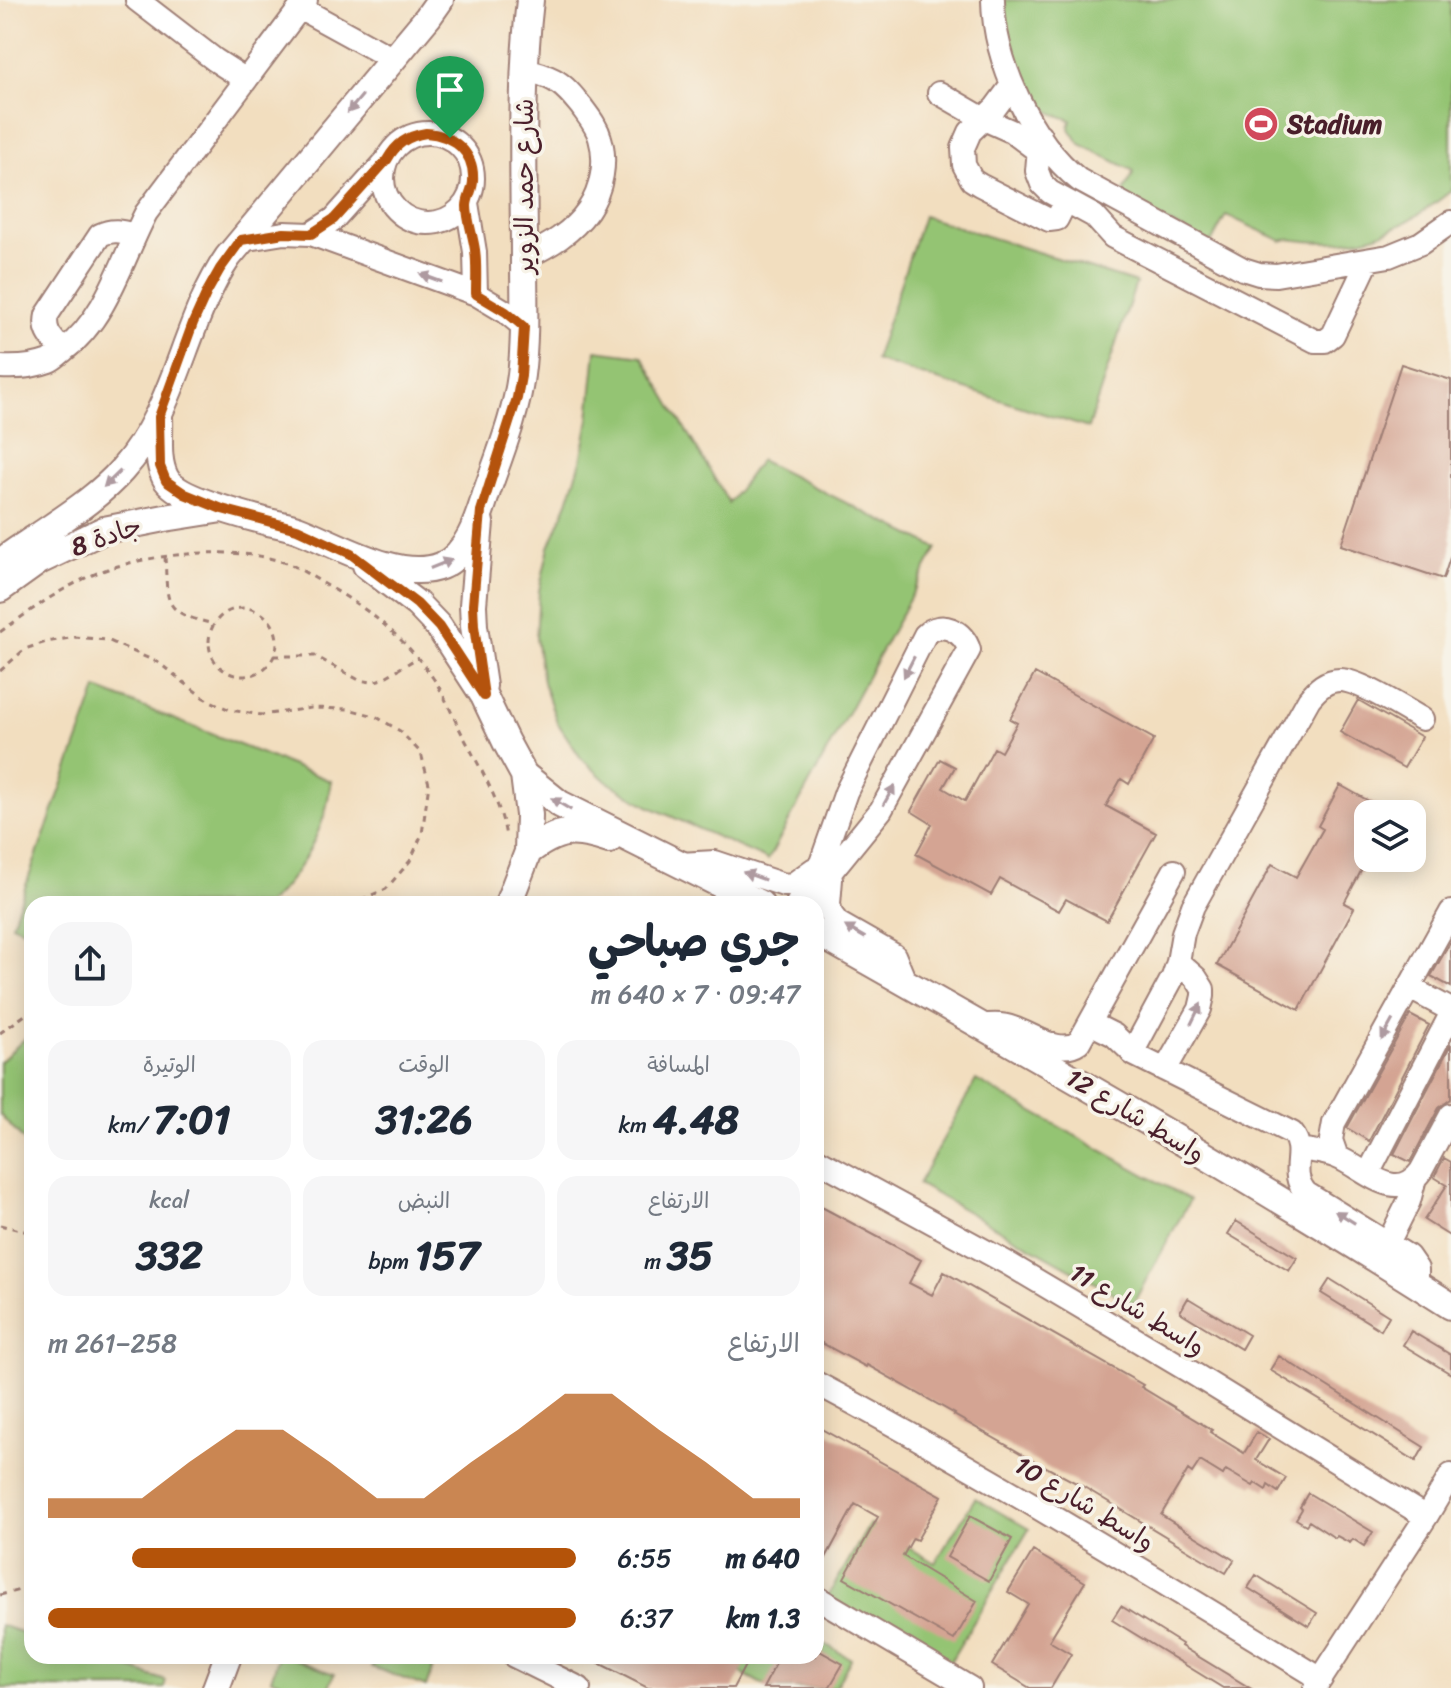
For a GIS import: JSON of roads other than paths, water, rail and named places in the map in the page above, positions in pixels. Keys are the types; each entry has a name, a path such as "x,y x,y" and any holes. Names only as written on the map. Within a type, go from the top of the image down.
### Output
{"main road":[{"path":"440,0 220,269 193,323 159,417 160,466 166,481 185,494 222,509 297,529 380,564 408,569 441,567 454,558 469,538 481,511"},
{"name":"شارع حمد الزوير","path":"481,511 517,398 521,376 524,327 524,70 530,0"},
{"name":"جادة 8","path":"0,563 95,496 123,469 159,417"},
{"name":"جادة 8","path":"0,589 39,561 104,530 222,509"},
{"path":"481,511 473,605 484,696"},
{"path":"351,554 417,604 439,627 484,696 524,775 536,786 560,804 744,896"},
{"path":"509,896 517,847 529,815 524,775"},
{"path":"517,847 569,831 591,834 680,864"},
{"name":"واسط شارع 12","path":"824,937 1063,1072 1321,1224 1451,1306"},
{"path":"216,1688 225,1664"}],"street":[{"path":"137,0 246,80"},
{"path":"993,0 997,42 1003,62 1039,143 1037,171 1042,184 1050,192 1094,216 1113,237 1315,341 1325,341 1333,335 1368,261"},
{"path":"0,367 20,368 50,360 73,344 97,312 121,269 146,213 303,4 393,59"},
{"path":"524,70 554,80 571,93 601,139 603,164 600,184 590,208 575,227 551,245 524,258"},
{"path":"1012,85 970,132 963,148 964,165 972,180 1051,221 1057,219 1066,201"},
{"path":"939,93 984,119 1039,143 1079,180 1251,272 1276,275 1389,256 1413,247 1451,222"},
{"path":"438,134 450,138 467,155 472,167 472,192 467,203 448,219 437,223 424,224 401,215 392,207 383,184 383,172 393,149 414,135 438,134"},
{"path":"311,234 334,219 387,160"},
{"path":"467,203 475,252 476,294"},
{"path":"63,351 46,331 47,315 100,235 108,231 121,231 134,235"},
{"path":"241,240 284,233 311,234 476,294 524,327"},
{"path":"803,896 827,866 867,828 881,810 969,650 960,634 943,626 934,627 925,635 846,792 838,813 827,866 816,896"},
{"path":"1132,1053 1173,977 1193,906 1317,689 1342,679 1422,719"},
{"path":"838,813 867,828"},
{"path":"680,864 715,862 784,885 793,884 827,866"},
{"path":"827,866 831,914 838,923 894,955 906,984"},
{"path":"982,1026 1010,1027 1064,1048 1079,1042 1174,871"},
{"path":"1337,1157 1331,1140 1334,1123 1451,912"},
{"path":"1165,1070 1200,1009 1203,996 1200,983 1178,962"},
{"path":"1368,1174 1451,1012 1410,988"},
{"path":"1090,1023 1114,1035 1132,1053 1288,1130 1298,1143 1337,1157 1388,1184 1407,1182"},
{"path":"1383,1240 1394,1206 1407,1182 1451,1115"},
{"path":"1298,1143 1334,1123"},
{"path":"1298,1143 1297,1178 1306,1193 1408,1256 1418,1277 1417,1285"},
{"name":"واسط شارع 11","path":"824,1163 1021,1271 1426,1517"},
{"name":"واسط شارع 10","path":"824,1387 904,1429 1058,1519 1318,1683"},
{"path":"1318,1683 1451,1475"},
{"path":"824,1602 970,1688"},
{"path":"530,1664 579,1688"}],"place":[{"name":"Stadium","path":"1261,124"}]}
